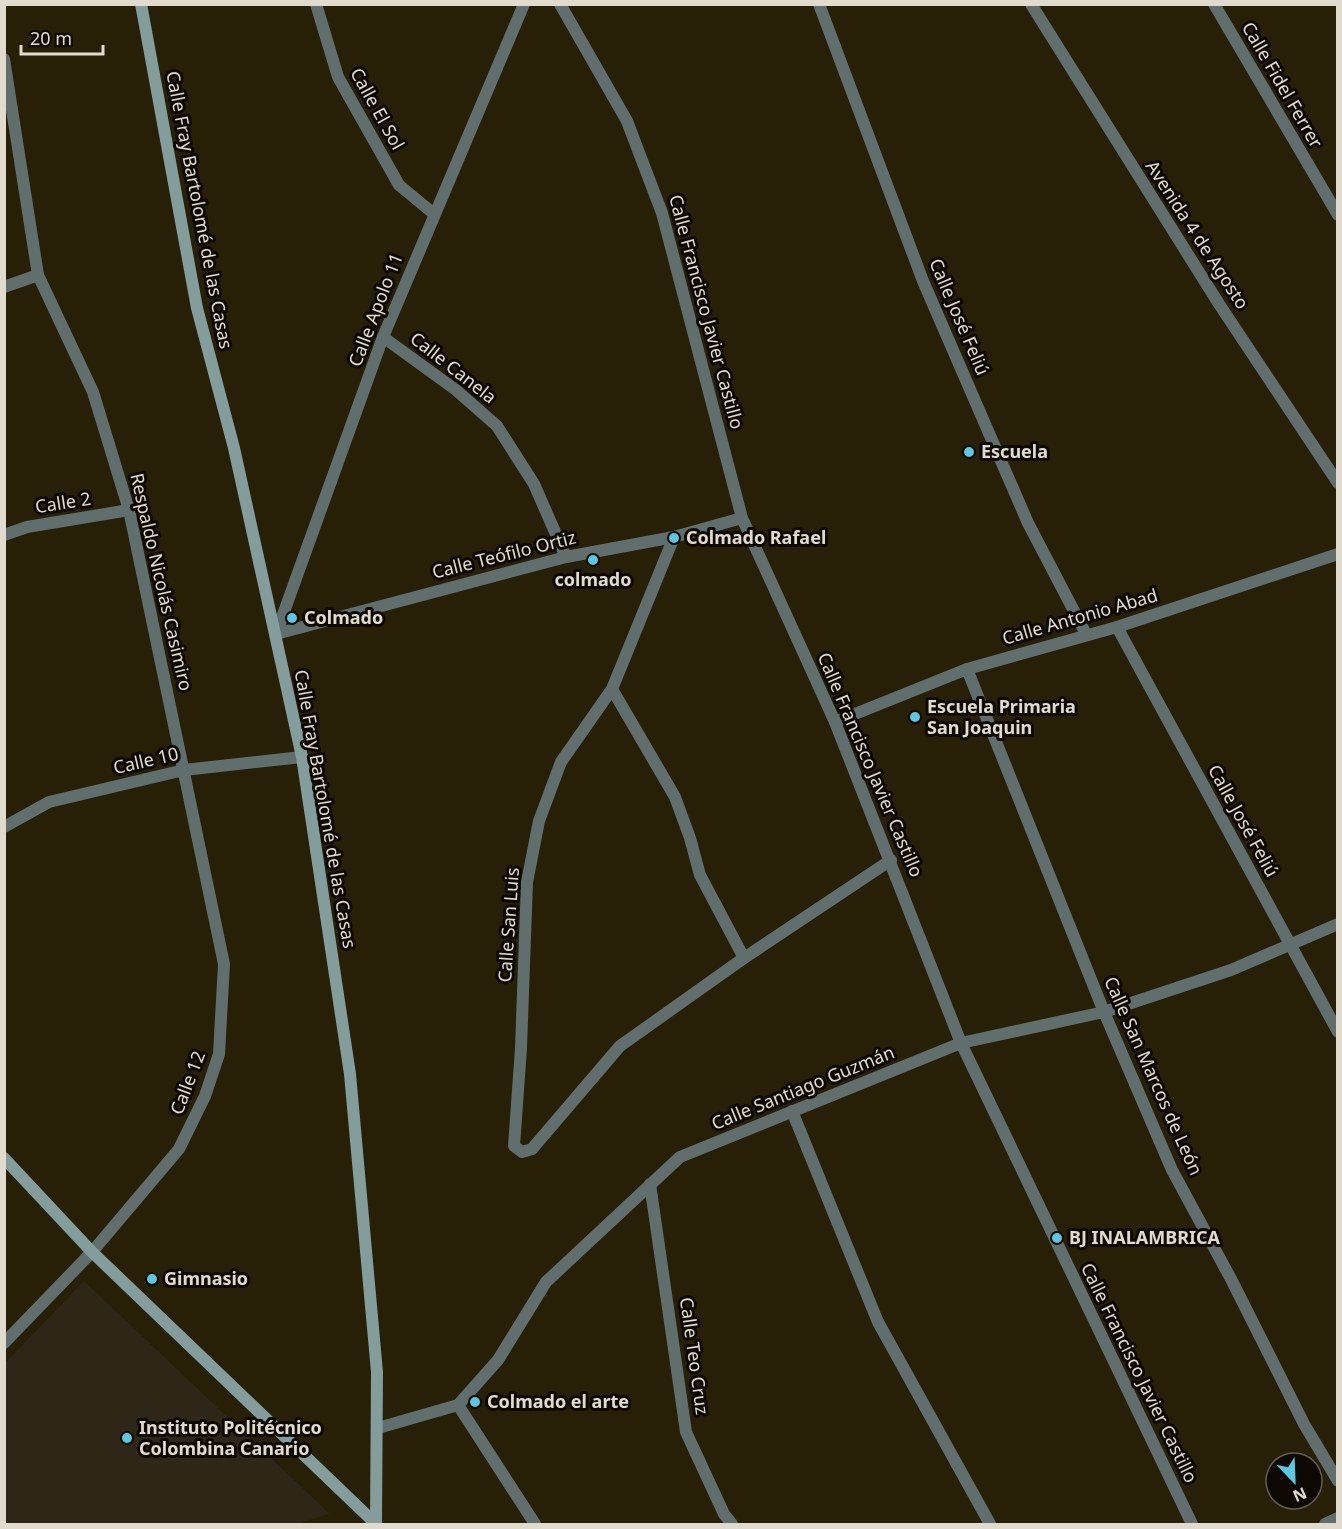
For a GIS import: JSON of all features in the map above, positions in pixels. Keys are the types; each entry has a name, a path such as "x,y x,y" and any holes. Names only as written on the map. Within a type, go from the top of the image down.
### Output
{"main road":[{"name":"Calle Fray Bartolomé de las Casas","path":"141,4 198,308 234,448 302,757 350,1074 377,1372 376,1524"},
{"path":"4,1158 92,1252 376,1524"}],"street":[{"name":"Calle El Sol","path":"316,4 338,77 399,185 434,214"},
{"name":"Calle Apolo 11","path":"276,634 382,337 524,4"},
{"name":"Calle Francisco Javier Castillo","path":"560,4 627,121 662,213 742,518 835,722 961,1043 1192,1524"},
{"name":"Calle José Feliú","path":"819,4 826,16 928,292 1028,523 1086,634"},
{"name":"Avenida 4 de Agosto","path":"1031,4 1219,304 1338,483"},
{"name":"Calle Fidel Ferrer","path":"1214,4 1338,215"},
{"name":"Respaldo Nicolás Casimiro","path":"4,59 38,275 93,392 129,510 184,770"},
{"path":"4,287 38,275"},
{"name":"Calle Canela","path":"382,337 456,390 497,426 534,484 566,556"},
{"name":"Calle 2","path":"4,535 27,527 129,510"},
{"name":"Calle Teófilo Ortiz","path":"276,634 566,556 674,537 742,518"},
{"name":"Calle San Luis","path":"674,537 612,688 561,762 539,821 527,882 521,1048 514,1146 522,1152 532,1149 620,1046 744,958"},
{"name":"Calle Antonio Abad","path":"835,722 967,669 1117,627 1338,554"},
{"name":"Calle José Feliú","path":"1117,627 1338,1032"},
{"name":"Calle San Marcos de León","path":"967,669 1104,1012 1172,1170 1231,1279 1304,1424 1338,1481"},
{"path":"612,688 675,797 700,875 744,958 891,860"},
{"name":"Calle 10","path":"4,827 49,802 184,770 302,757"},
{"name":"Calle 12","path":"4,1343 92,1252 179,1149 206,1096 219,1054 224,964 184,770"},
{"name":"Calle Santiago Guzmán","path":"458,1405 498,1360 546,1282 680,1157 961,1043 1104,1012 1231,970 1338,924"},
{"path":"792,1111 878,1322 990,1524"},
{"name":"Calle Teo Cruz","path":"650,1184 686,1432 724,1514 732,1524"},
{"path":"378,1428 458,1405 535,1524"},
{"path":"1324,1524 1338,1518"}],"shaded area":[{"name":"Instituto Politécnico Colombina Canario","path":"84,1281 330,1514 296,1524 5,1524 5,1363"}],"place":[{"name":"Escuela","path":"969,452"},
{"name":"Colmado Rafael","path":"674,538"},
{"name":"colmado","path":"593,560"},
{"name":"Colmado","path":"292,618"},
{"name":"Escuela Primaria San Joaquin","path":"915,717"},
{"name":"BJ INALAMBRICA","path":"1057,1238"},
{"name":"Gimnasio","path":"152,1279"},
{"name":"Colmado el arte","path":"475,1402"},
{"name":"Instituto Politécnico Colombina Canario","path":"127,1438"}]}
